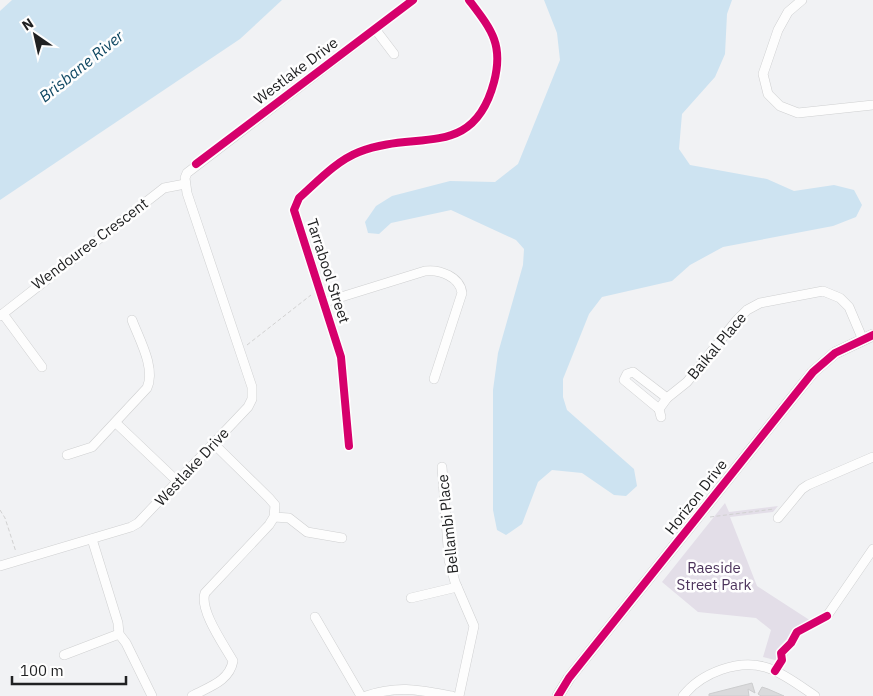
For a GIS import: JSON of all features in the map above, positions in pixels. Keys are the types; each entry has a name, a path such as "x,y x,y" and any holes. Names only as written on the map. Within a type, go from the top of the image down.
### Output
{"street":[{"name":"Westlake Drive","path":"0,566 92,539 138,523 248,407 252,399 252,387 185,184 187,173 196,164 413,0"},
{"name":"Tarrabool Street","path":"349,446 341,357 294,210 298,198 342,162 358,152 374,147 453,135 471,125 484,111 497,69 499,51 493,33 469,0"},
{"path":"802,0 788,12 778,30 763,74 768,94 780,106 798,113 873,105"},
{"path":"375,29 394,54"},
{"name":"Wendouree Crescent","path":"1,315 164,188 185,184"},
{"path":"324,302 425,271 432,270 455,279 461,285 462,293 434,379"},
{"name":"Baikal Place","path":"667,398 634,372 627,374 624,380 628,385 660,413 667,398 687,382 736,321 747,310 760,303 824,291 840,298 849,307 868,337"},
{"path":"1,315 42,367"},
{"path":"68,455 92,447 148,388 151,380 132,320"},
{"name":"Horizon Drive","path":"558,696 569,678 813,372 835,353 868,337"},
{"path":"116,423 178,482"},
{"path":"192,696 226,677 231,671 233,661 207,613 203,599 205,592 274,517 275,505 214,444"},
{"path":"779,517 802,489 808,485 873,456"},
{"name":"Bellambi Place","path":"442,467 449,560 457,587 474,626 458,696"},
{"path":"274,517 289,518 307,532 342,538"},
{"path":"92,539 118,623 119,634 126,643 152,696"},
{"path":"827,616 870,550 873,549"},
{"path":"411,598 457,587"},
{"path":"315,617 361,696"},
{"path":"64,656 119,634"},
{"path":"683,696 698,680 716,671 739,666 756,666 766,667 788,677 815,696"},
{"path":"366,696 382,690 410,688 452,696"}],"path":[{"path":"247,345 320,288"},
{"path":"710,517 774,509 779,517"},
{"path":"0,510 6,518 16,552"}],"green space":[{"name":"Raeside Street Park","path":"725,503 729,512 778,506 773,512 730,517 757,586 811,621 783,662 763,657 771,630 756,618 698,612 662,582"}],"water":[{"name":"Brisbane River","path":"12,0 282,0 240,39 0,200 0,11"},
{"path":"544,0 732,0 727,14 725,54 715,77 682,114 679,149 690,165 767,179 794,191 834,185 854,190 862,205 856,217 833,226 723,247 690,265 672,281 602,297 589,314 563,379 563,397 567,410 634,469 637,486 626,496 614,495 582,473 552,470 538,482 522,524 506,535 497,530 493,510 493,390 498,353 523,265 524,249 516,240 451,210 391,223 379,234 368,233 365,222 376,206 392,196 450,181 495,182 518,164 560,60 557,33"}],"building":[{"path":"752,683 755,693 748,689 749,696 709,696 709,694"},
{"path":"762,687 784,696 761,696 758,694"}],"cycle path":[{"path":"196,164 413,0"},
{"path":"349,446 341,357 294,210 299,198 327,172 359,152 401,142 440,138 457,133 472,123 485,107 494,82 497,57 496,47 489,29 469,0"},
{"path":"558,696 569,678 813,372 835,353 873,335"},
{"path":"775,671 782,660 781,653 791,643 797,632 827,616"}]}
